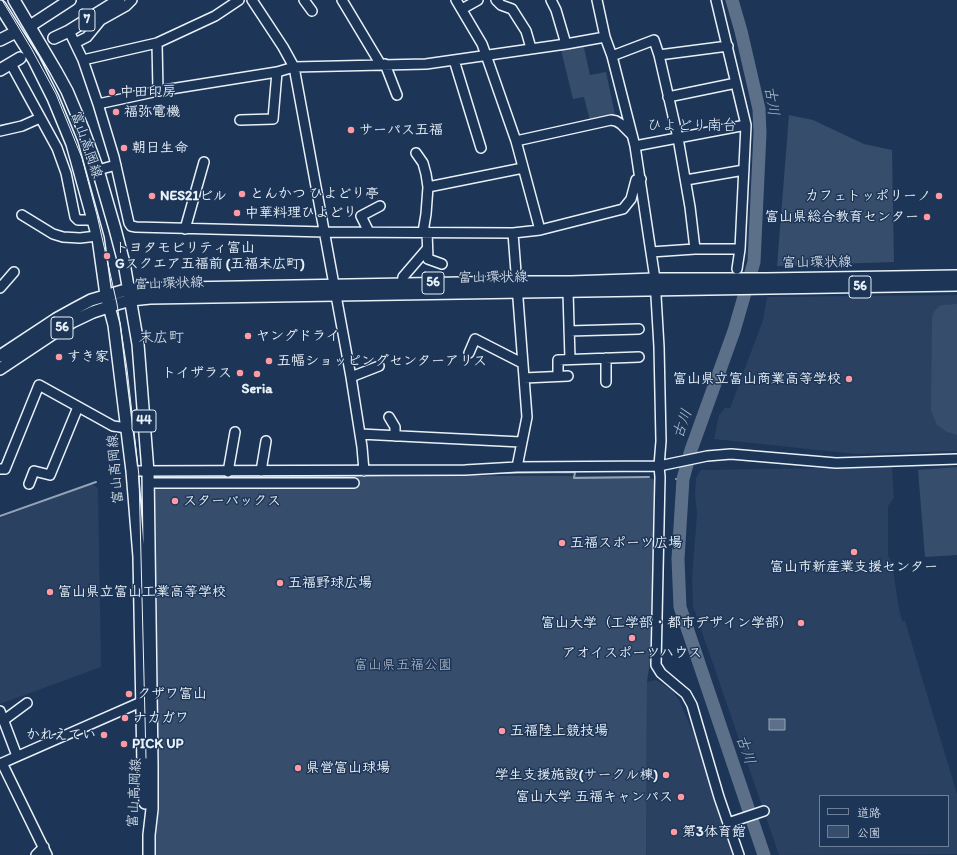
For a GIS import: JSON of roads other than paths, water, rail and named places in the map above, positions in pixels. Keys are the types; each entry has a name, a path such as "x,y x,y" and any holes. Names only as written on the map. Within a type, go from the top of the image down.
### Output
{"main road":[{"name":"富山高岡線","path":"14,0 67,91 84,129 98,170 115,229 129,289 138,344 148,472 152,765 152,809 149,835"},
{"name":"7","path":"28,23 70,0"},
{"name":"7","path":"54,38 69,31 119,0"},
{"name":"富山高岡線","path":"0,6 34,60 59,111 72,144 97,236 108,301 114,325 132,471 140,569 143,765 146,815 149,835"},
{"path":"0,40 15,30"},
{"path":"0,70 15,61"},
{"name":"富山環状線","path":"764,284 957,276"},
{"name":"富山環状線","path":"0,368 66,325 93,312 129,289 335,291 402,284 517,288 568,292 656,284 737,279 764,284 957,285"},
{"name":"富山環状線","path":"0,356 56,319 91,300 108,301 335,291 517,288 571,282 656,284"},
{"name":"44","path":"149,835 149,855"}],"street":[{"path":"74,43 87,37 101,20 126,6 132,0"},
{"path":"83,60 157,43 215,16 239,0"},
{"path":"252,0 284,47 294,67 325,232 360,434 364,471"},
{"path":"304,0 312,11"},
{"path":"342,0 383,64 397,95"},
{"path":"456,0 482,44 516,141 540,230"},
{"path":"462,9 478,0"},
{"path":"496,0 501,5 512,9 526,31 531,48"},
{"path":"551,0 556,10 566,44"},
{"path":"597,0 605,36 612,56 635,146 656,284 661,441 664,465 660,485 656,665 661,673 686,694 692,705 719,797 730,822 739,855"},
{"path":"716,0 746,125 740,249 737,279"},
{"path":"69,31 83,60 98,104 116,165 129,223 131,226 185,229 325,232 513,233 540,230 623,208 631,199 636,180 641,178"},
{"path":"98,104 158,91 277,72 294,67 426,64 566,44 605,36"},
{"path":"612,56 654,40 659,55 678,138 686,180 695,249"},
{"path":"157,43 158,91"},
{"path":"659,55 728,46"},
{"path":"454,60 481,148"},
{"path":"15,61 40,118 61,156 75,217 78,220 93,220"},
{"path":"240,120 273,118 277,72"},
{"path":"668,96 736,83"},
{"path":"0,131 22,126 40,118"},
{"path":"516,141 611,120 621,124 632,135"},
{"path":"635,146 746,125"},
{"path":"416,153 423,163 428,187 426,214 428,259 442,264"},
{"path":"185,229 204,162"},
{"path":"98,170 116,165"},
{"path":"428,187 523,168"},
{"path":"686,180 744,170"},
{"path":"369,232 360,216 380,206"},
{"path":"22,215 53,234 63,237 80,238 97,236"},
{"path":"513,233 527,417 517,467"},
{"path":"402,284 403,278 427,249"},
{"path":"651,252 695,249 740,249"},
{"path":"0,288 14,272"},
{"path":"568,292 570,360"},
{"path":"569,331 639,329"},
{"path":"469,353 475,339 522,363"},
{"path":"524,378 563,376 558,360 639,357"},
{"path":"606,358 606,382"},
{"path":"350,377 379,366"},
{"path":"0,469 5,469 39,385 113,426 127,428"},
{"path":"29,484 34,471 50,475 78,407"},
{"path":"389,417 395,427 395,436"},
{"path":"228,472 235,432"},
{"path":"360,434 521,442"},
{"path":"261,471 266,441"},
{"path":"132,471 228,472 465,470 517,467 664,465 707,456 731,454 836,462 957,459"},
{"path":"154,483 354,483"},
{"path":"36,855 45,851 1,764 141,702"},
{"path":"4,720 27,703"},
{"path":"0,711 17,756"},
{"path":"730,822 760,812"}],"waterway":[{"name":"古川","path":"732,0 741,31 759,109 760,133 754,262 734,331 691,450 683,479 678,559 680,607 764,855"},
{"path":"482,473 575,472 574,478 649,477"},
{"path":"158,478 387,475"},
{"name":"古川","path":"676,479 683,479"},
{"path":"0,516 96,482"}],"tunnel":[{"path":"22,57 54,38"}],"tram line":[{"path":"2,0 31,48 56,94 82,158 97,215 117,304 127,369 139,476 146,758"}],"place":[{"name":"中田印房","path":"112,92"},
{"name":"福弥電機","path":"116,112"},
{"name":"サーパス五福","path":"351,130"},
{"name":"朝日生命","path":"124,148"},
{"name":"とんかつ ひよどり亭","path":"242,194"},
{"name":"NES21ビル","path":"152,196"},
{"name":"カフェトッポリーノ","path":"939,196"},
{"name":"中華料理ひよどり","path":"237,213"},
{"name":"富山県総合教育センター","path":"927,217"},
{"name":"トヨタモビリティ富山 Gスクエア五福前 (五福末広町)","path":"107,256"},
{"name":"ヤングドライ","path":"248,336"},
{"name":"すき家","path":"59,357"},
{"name":"五幅ショッピングセンターアリス","path":"269,361"},
{"name":"トイザラス","path":"240,373"},
{"name":"Seria","path":"257,374"},
{"name":"富山県立富山商業高等学校","path":"849,379"},
{"name":"スターバックス","path":"175,501"},
{"name":"五福スポーツ広場","path":"562,543"},
{"name":"富山市新産業支援センター","path":"854,552"},
{"name":"五福野球広場","path":"280,583"},
{"name":"富山県立富山工業高等学校","path":"50,592"},
{"name":"富山大学（工学部・都市デザイン学部）","path":"801,623"},
{"name":"アオイスポーツハウス","path":"632,638"},
{"name":"クザワ富山","path":"129,694"},
{"name":"ナカガワ","path":"125,718"},
{"name":"五福陸上競技場","path":"502,731"},
{"name":"かれえてい","path":"104,735"},
{"name":"PICK UP","path":"124,744"},
{"name":"県営富山球場","path":"298,768"},
{"name":"学生支援施設(サークル棟)","path":"666,775"},
{"name":"富山大学 五福キャンパス","path":"681,797"},
{"name":"第3体育館","path":"674,832"}],"district":[{"name":"ひよどり南台","path":"692,126"},
{"name":"末広町","path":"161,338"}],"park label":[{"name":"富山県五福公園","path":"403,665"}]}
